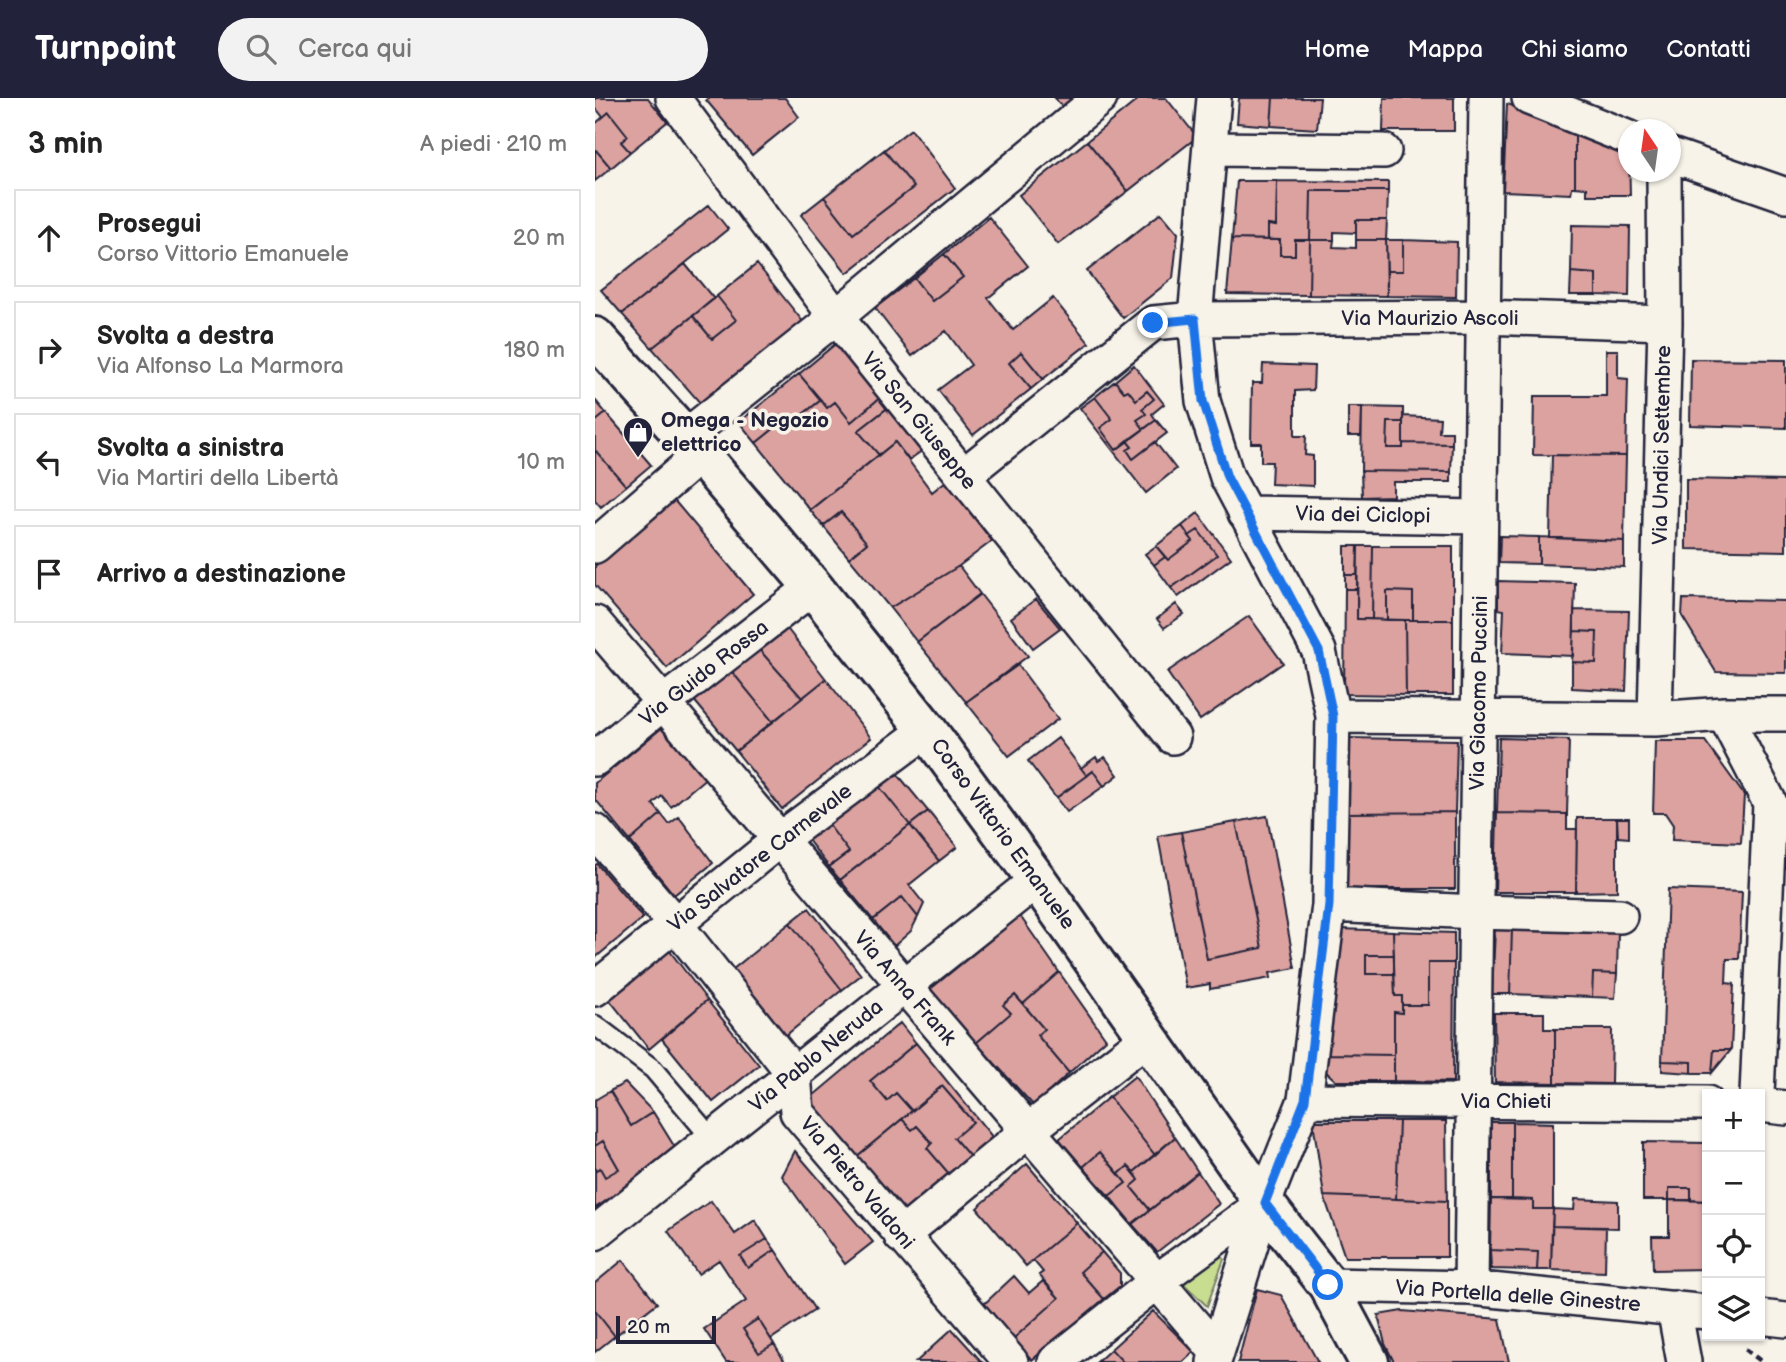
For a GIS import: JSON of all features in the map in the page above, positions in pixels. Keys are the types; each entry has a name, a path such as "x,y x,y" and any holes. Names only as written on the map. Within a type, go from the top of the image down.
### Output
{"main road":[{"name":"Corso Vittorio Emanuele","path":"595,337 813,587 927,730 1037,880 1265,1203 1328,1285 1370,1362"}],"street":[{"name":"Via San Giuseppe","path":"673,98 836,317 1173,737"},
{"path":"595,546 692,446 836,317 1100,98"},
{"path":"1214,98 1195,319 1203,401 1227,477 1319,651 1333,716 1329,905 1305,1100 1265,1203 1215,1357"},
{"name":"Via Giacomo Puccini","path":"1471,1288 1486,98"},
{"path":"1529,98 1618,134"},
{"path":"1210,149 1384,151"},
{"path":"1681,158 1786,195"},
{"name":"Via Undici Settembre","path":"1655,719 1665,323 1664,182"},
{"name":"Via Maurizio Ascoli","path":"964,475 1153,323 1195,319 1483,317 1665,323"},
{"name":"Via dei Ciclopi","path":"1245,513 1481,517"},
{"name":"Via Guido Rossa","path":"595,760 662,704 813,587"},
{"name":"Via Anna Frank","path":"595,623 1157,1281 1215,1357"},
{"path":"1333,716 1655,719 1724,714 1786,714"},
{"path":"1724,714 1778,790 1757,1089"},
{"name":"Via Salvatore Carnevale","path":"595,989 779,841 927,730"},
{"path":"595,831 675,924 795,1074"},
{"name":"Via Pablo Neruda","path":"595,1233 1037,880"},
{"path":"1329,905 1620,916"},
{"path":"901,1236 1029,1130 1147,1038"},
{"name":"Via Pietro Valdoni","path":"795,1074 797,1112 1011,1362"},
{"name":"Via Chieti","path":"1305,1100 1702,1103"},
{"path":"1765,1106 1786,1108"},
{"path":"1055,1362 1157,1281 1265,1203"},
{"name":"Via Portella delle Ginestre","path":"1328,1285 1471,1288 1702,1311"},
{"path":"1674,1308 1684,1362"},
{"path":"1765,1318 1786,1320"}],"lane":[{"path":"595,1025 653,1069 713,1140"}],"green space":[{"path":"1219,1252 1224,1259 1207,1306 1183,1283"}],"building":[{"path":"595,98 648,98 667,122 630,152 621,142 628,136 609,112 603,117 595,107"},
{"path":"785,98 799,117 752,155 706,100"},
{"path":"1055,98 1077,98 1063,108"},
{"path":"1140,98 1166,98 1197,137 1128,191 1087,141"},
{"path":"1239,98 1273,98 1271,126 1237,123"},
{"path":"1273,98 1320,98 1317,129 1271,126"},
{"path":"1384,98 1454,98 1454,131 1383,131"},
{"path":"1507,104 1575,125 1575,187 1572,187 1571,194 1503,191"},
{"path":"609,112 628,136 621,142 630,152 611,168 595,149 595,124"},
{"path":"1575,125 1618,146 1618,182 1630,182 1630,195 1587,195 1587,188 1575,187"},
{"path":"911,129 955,188 847,273 801,215 824,197 853,234 914,187 884,150"},
{"path":"1087,141 1128,191 1058,244 1019,195"},
{"path":"595,149 611,168 595,181"},
{"path":"884,150 914,187 853,234 824,197"},
{"path":"1237,181 1277,181 1276,226 1268,225 1268,240 1232,239"},
{"path":"1277,181 1388,182 1388,191 1311,191 1310,240 1295,240 1295,255 1280,255 1280,240 1268,240 1268,225 1276,226"},
{"path":"1311,191 1388,191 1387,220 1356,220 1356,233 1334,232 1334,240 1310,240"},
{"path":"709,205 728,229 622,314 601,290"},
{"path":"1161,213 1178,233 1173,278 1123,318 1087,271"},
{"path":"989,217 1028,266 988,298 1013,330 1053,298 1089,343 1043,379 1021,352 1009,363 1031,389 973,435 938,390 971,365 946,331 912,356 875,308 914,278 932,301 963,277 944,254"},
{"path":"1356,220 1387,220 1386,240 1356,240"},
{"path":"1572,225 1630,226 1629,296 1596,295 1596,274 1571,272"},
{"path":"1232,239 1280,240 1280,255 1295,255 1295,240 1310,240 1309,295 1227,294"},
{"path":"1310,240 1334,240 1333,247 1356,248 1356,240 1386,240 1387,296 1309,295"},
{"path":"1386,240 1403,240 1403,271 1387,271"},
{"path":"1403,240 1457,242 1456,297 1387,296 1387,271 1403,271"},
{"path":"944,254 963,277 932,301 914,278"},
{"path":"685,264 714,299 652,348 622,314"},
{"path":"757,264 804,323 701,404 652,348 693,316 712,339 736,320 717,296"},
{"path":"1571,272 1596,274 1596,295 1570,295"},
{"path":"717,296 736,320 712,339 693,316"},
{"path":"839,341 882,396 851,422 835,402 827,408 799,374"},
{"path":"1606,350 1618,350 1618,378 1628,379 1626,456 1533,455 1534,396 1606,396"},
{"path":"1021,352 1043,379 1031,389 1009,363"},
{"path":"1691,359 1786,360 1786,428 1690,425"},
{"path":"1263,364 1314,366 1313,390 1295,391 1295,436 1306,436 1305,455 1313,456 1313,486 1271,484 1272,462 1261,462 1261,443 1251,443 1252,383 1262,383"},
{"path":"1134,365 1164,404 1152,414 1156,420 1144,429 1137,420 1146,414 1142,409 1154,399 1147,391 1136,400 1128,390 1124,392 1115,381"},
{"path":"799,374 821,400 785,428 781,423 756,443 739,422"},
{"path":"1115,381 1124,392 1128,390 1136,400 1147,391 1154,399 1142,409 1146,414 1137,420 1144,429 1116,450 1100,428 1112,419 1095,397"},
{"path":"882,396 890,406 858,431 879,455 810,510 756,443 781,423 785,428 821,400 827,408 835,402 851,422"},
{"path":"1095,397 1112,419 1100,428 1116,450 1127,441 1132,447 1127,450 1133,459 1155,442 1176,469 1146,493 1080,408"},
{"path":"595,400 606,413 595,422"},
{"path":"890,406 923,450 909,460 895,442 879,455 858,431"},
{"path":"1348,407 1362,407 1361,436 1348,436"},
{"path":"1362,407 1403,408 1403,422 1388,422 1387,448 1403,448 1403,443 1452,444 1451,472 1361,471"},
{"path":"606,413 651,465 626,486 595,450 595,422"},
{"path":"1403,416 1440,418 1439,432 1452,432 1452,444 1403,443"},
{"path":"1156,420 1167,433 1133,459 1127,450 1132,447 1127,441"},
{"path":"1388,422 1403,422 1403,448 1387,448"},
{"path":"895,442 932,492 946,481 992,541 959,566 890,608 849,558 867,543 841,512 823,526 810,510"},
{"path":"595,450 626,486 601,507 595,500"},
{"path":"1552,455 1626,456 1624,541 1550,538"},
{"path":"1361,471 1451,472 1451,482 1393,482 1393,496 1362,497"},
{"path":"1686,479 1786,481 1786,551 1686,549"},
{"path":"673,499 753,594 667,668 595,585 595,566"},
{"path":"841,512 867,543 849,558 823,526"},
{"path":"1198,513 1231,558 1178,597 1171,588 1217,555 1198,530 1189,536 1182,526"},
{"path":"1182,526 1193,541 1168,560 1156,546"},
{"path":"1198,530 1217,555 1171,588 1154,565 1165,557 1168,560 1193,541 1189,536"},
{"path":"1500,536 1539,537 1539,564 1499,563"},
{"path":"1539,537 1624,541 1624,567 1539,564"},
{"path":"1156,546 1165,557 1154,565 1145,554"},
{"path":"1345,546 1358,546 1357,575 1345,575"},
{"path":"1358,546 1373,546 1372,619 1357,619"},
{"path":"1373,546 1453,546 1453,620 1413,620 1413,592 1387,591 1387,620 1372,619"},
{"path":"959,566 980,594 917,642 890,608"},
{"path":"1345,575 1357,575 1357,589 1345,589"},
{"path":"1498,581 1575,583 1573,656 1502,653 1504,610 1498,609"},
{"path":"1345,589 1357,589 1357,619 1405,620 1406,695 1344,694"},
{"path":"1387,591 1413,592 1413,620 1387,620"},
{"path":"980,594 1028,656 966,702 917,642"},
{"path":"1036,599 1060,628 1033,648 1011,618"},
{"path":"1683,599 1786,601 1786,673 1716,672 1682,616"},
{"path":"1176,604 1184,614 1164,628 1157,619"},
{"path":"1574,610 1629,611 1626,691 1572,688 1572,662 1596,663 1597,632 1574,631"},
{"path":"1249,616 1283,663 1200,720 1167,672"},
{"path":"1405,620 1453,620 1453,695 1406,695"},
{"path":"782,622 826,679 802,698 756,646"},
{"path":"1574,631 1597,632 1596,663 1572,662"},
{"path":"756,646 802,698 773,722 729,668"},
{"path":"1018,665 1058,719 1009,756 966,702"},
{"path":"729,668 773,722 736,751 693,699"},
{"path":"826,679 871,738 782,809 736,751"},
{"path":"664,726 707,777 671,807 662,796 653,804 661,814 630,841 595,799 595,783"},
{"path":"1058,738 1087,776 1056,798 1028,761"},
{"path":"1348,738 1457,740 1455,812 1347,813"},
{"path":"1499,738 1569,740 1567,814 1497,813"},
{"path":"1655,741 1705,741 1744,795 1741,843 1672,840 1673,825 1665,813 1653,813"},
{"path":"1096,757 1098,761 1105,757 1118,775 1104,786 1093,771 1087,776 1081,768"},
{"path":"895,771 928,811 910,825 878,785"},
{"path":"1093,771 1104,786 1067,812 1056,798"},
{"path":"878,785 910,825 840,880 829,867 849,852 828,824"},
{"path":"928,811 957,847 939,861 910,825"},
{"path":"1455,812 1455,889 1346,889 1347,813"},
{"path":"1497,813 1567,814 1567,829 1577,829 1576,892 1495,892"},
{"path":"661,814 669,824 679,817 713,863 674,895 630,841"},
{"path":"1267,816 1295,968 1270,973 1271,978 1210,989 1210,984 1186,988 1158,836 1181,832 1207,959 1262,948 1236,822"},
{"path":"1577,818 1617,818 1617,891 1576,892"},
{"path":"1617,818 1629,818 1629,838 1618,837"},
{"path":"1236,822 1262,948 1207,959 1181,832"},
{"path":"828,824 849,852 829,867 808,840"},
{"path":"910,825 939,861 909,885 924,904 918,917 902,897 873,920 840,880"},
{"path":"597,864 643,918 595,958 595,865"},
{"path":"1668,889 1742,892 1739,959 1727,959 1726,983 1734,984 1731,1050 1714,1050 1712,1073 1692,1073 1692,1062 1662,1061"},
{"path":"902,897 918,917 911,931 894,946 873,920"},
{"path":"809,908 861,975 842,990 790,923"},
{"path":"1020,916 1059,972 1023,1004 1015,995 1003,1005 1011,1013 976,1043 928,991"},
{"path":"790,923 842,990 785,1036 732,970"},
{"path":"1340,929 1393,931 1394,955 1366,955 1366,974 1394,974 1395,996 1402,996 1402,1013 1394,1012 1394,1055 1325,1054"},
{"path":"1495,929 1512,929 1510,994 1492,994"},
{"path":"1512,929 1618,932 1617,974 1593,973 1592,997 1510,994"},
{"path":"1393,931 1454,933 1454,963 1428,963 1428,1005 1402,1005 1402,996 1395,996"},
{"path":"669,950 707,1000 649,1049 608,998"},
{"path":"1366,955 1394,955 1394,974 1366,974"},
{"path":"1428,963 1454,963 1453,1082 1394,1081 1394,1012 1402,1013 1402,1005 1428,1005"},
{"path":"1059,972 1106,1039 1069,1073 1037,1035 1044,1029 1023,1004"},
{"path":"1593,973 1617,974 1615,998 1592,997"},
{"path":"1015,995 1044,1029 1037,1035 1069,1073 1034,1106 976,1043 1011,1013 1003,1005"},
{"path":"707,1000 759,1065 713,1102 662,1039"},
{"path":"1494,1013 1544,1013 1544,1029 1555,1029 1555,1083 1495,1082"},
{"path":"900,1023 916,1043 870,1081 887,1101 896,1093 912,1111 856,1157 808,1100"},
{"path":"1555,1029 1612,1029 1611,1084 1555,1083"},
{"path":"916,1043 994,1139 971,1158 954,1138 973,1122 942,1086 912,1111 896,1093 887,1101 870,1081"},
{"path":"1714,1050 1731,1050 1712,1073"},
{"path":"1325,1054 1394,1055 1394,1081 1336,1081 1323,1069"},
{"path":"1662,1061 1692,1062 1692,1073 1662,1071"},
{"path":"1135,1076 1175,1137 1155,1155 1109,1097"},
{"path":"625,1083 653,1112 631,1126 610,1091"},
{"path":"942,1086 973,1122 954,1138 971,1158 950,1175 927,1148 932,1143 917,1126 912,1130 902,1119"},
{"path":"610,1091 631,1126 653,1112 679,1154 595,1208 595,1172 600,1168 605,1177 619,1169 603,1141 595,1146 595,1100"},
{"path":"1109,1097 1155,1155 1134,1172 1128,1166 1119,1174 1100,1152 1083,1167 1059,1139"},
{"path":"902,1119 912,1130 917,1126 932,1143 927,1148 950,1175 903,1214 856,1157"},
{"path":"1313,1121 1399,1121 1396,1199 1324,1196"},
{"path":"1399,1121 1446,1121 1447,1201 1396,1199"},
{"path":"1491,1122 1512,1122 1512,1199 1491,1199"},
{"path":"1512,1122 1553,1123 1553,1209 1533,1209 1533,1200 1512,1199"},
{"path":"1175,1137 1198,1172 1150,1210 1131,1187 1139,1180 1134,1172"},
{"path":"603,1141 619,1169 605,1177 600,1168 595,1172 595,1146"},
{"path":"1643,1142 1702,1143 1702,1201 1691,1200 1691,1188 1669,1188 1669,1200 1643,1200"},
{"path":"795,1151 873,1242 845,1264 782,1176"},
{"path":"1100,1152 1126,1183 1109,1196 1083,1167"},
{"path":"1027,1164 1077,1223 1026,1266 977,1208"},
{"path":"1128,1166 1139,1180 1131,1187 1150,1210 1132,1224 1109,1196 1126,1183 1119,1174"},
{"path":"1198,1172 1219,1204 1157,1252 1132,1224"},
{"path":"1669,1188 1691,1188 1691,1200 1669,1200"},
{"path":"1324,1196 1447,1201 1447,1257 1345,1257"},
{"path":"1491,1199 1533,1200 1533,1209 1553,1209 1551,1270 1537,1270 1538,1252 1490,1250"},
{"path":"1575,1199 1618,1201 1618,1228 1552,1226 1553,1209 1574,1210"},
{"path":"1669,1200 1702,1201 1702,1269 1653,1270 1652,1236 1669,1236"},
{"path":"711,1201 735,1234 755,1220 767,1239 740,1256 748,1268 775,1250 815,1310 771,1339 758,1319 743,1329 759,1353 774,1344 785,1362 726,1362 704,1329 746,1301 719,1260 698,1274 668,1231"},
{"path":"1077,1223 1102,1252 1080,1272 1104,1299 1032,1360 1013,1339 1059,1298 1039,1275 1043,1272 1033,1260"},
{"path":"1552,1226 1606,1227 1605,1272 1551,1270"},
{"path":"767,1239 775,1250 748,1268 740,1256"},
{"path":"1490,1250 1538,1252 1537,1270 1491,1269"},
{"path":"1102,1252 1120,1273 1120,1286 1104,1299 1080,1272"},
{"path":"623,1260 657,1303 615,1336 595,1313 595,1283"},
{"path":"1014,1276 1029,1293 1043,1281 1059,1298 1013,1339 982,1306"},
{"path":"1257,1289 1281,1295 1318,1362 1238,1362"},
{"path":"1153,1311 1194,1352 1183,1362 1123,1362 1111,1349"},
{"path":"1402,1311 1500,1319 1509,1362 1394,1362 1385,1344 1378,1315"},
{"path":"595,1313 615,1336 595,1352"},
{"path":"758,1319 774,1344 759,1353 743,1329"},
{"path":"952,1329 982,1362 916,1362"},
{"path":"1111,1349 1123,1362 1097,1362"}],"place":[{"name":"Omega - Negozio elettrico","path":"638,459"}],"route":[{"path":"1153,323 1195,319 1203,401 1227,477 1319,651 1333,716 1329,905 1305,1100 1265,1203 1328,1285"}]}
